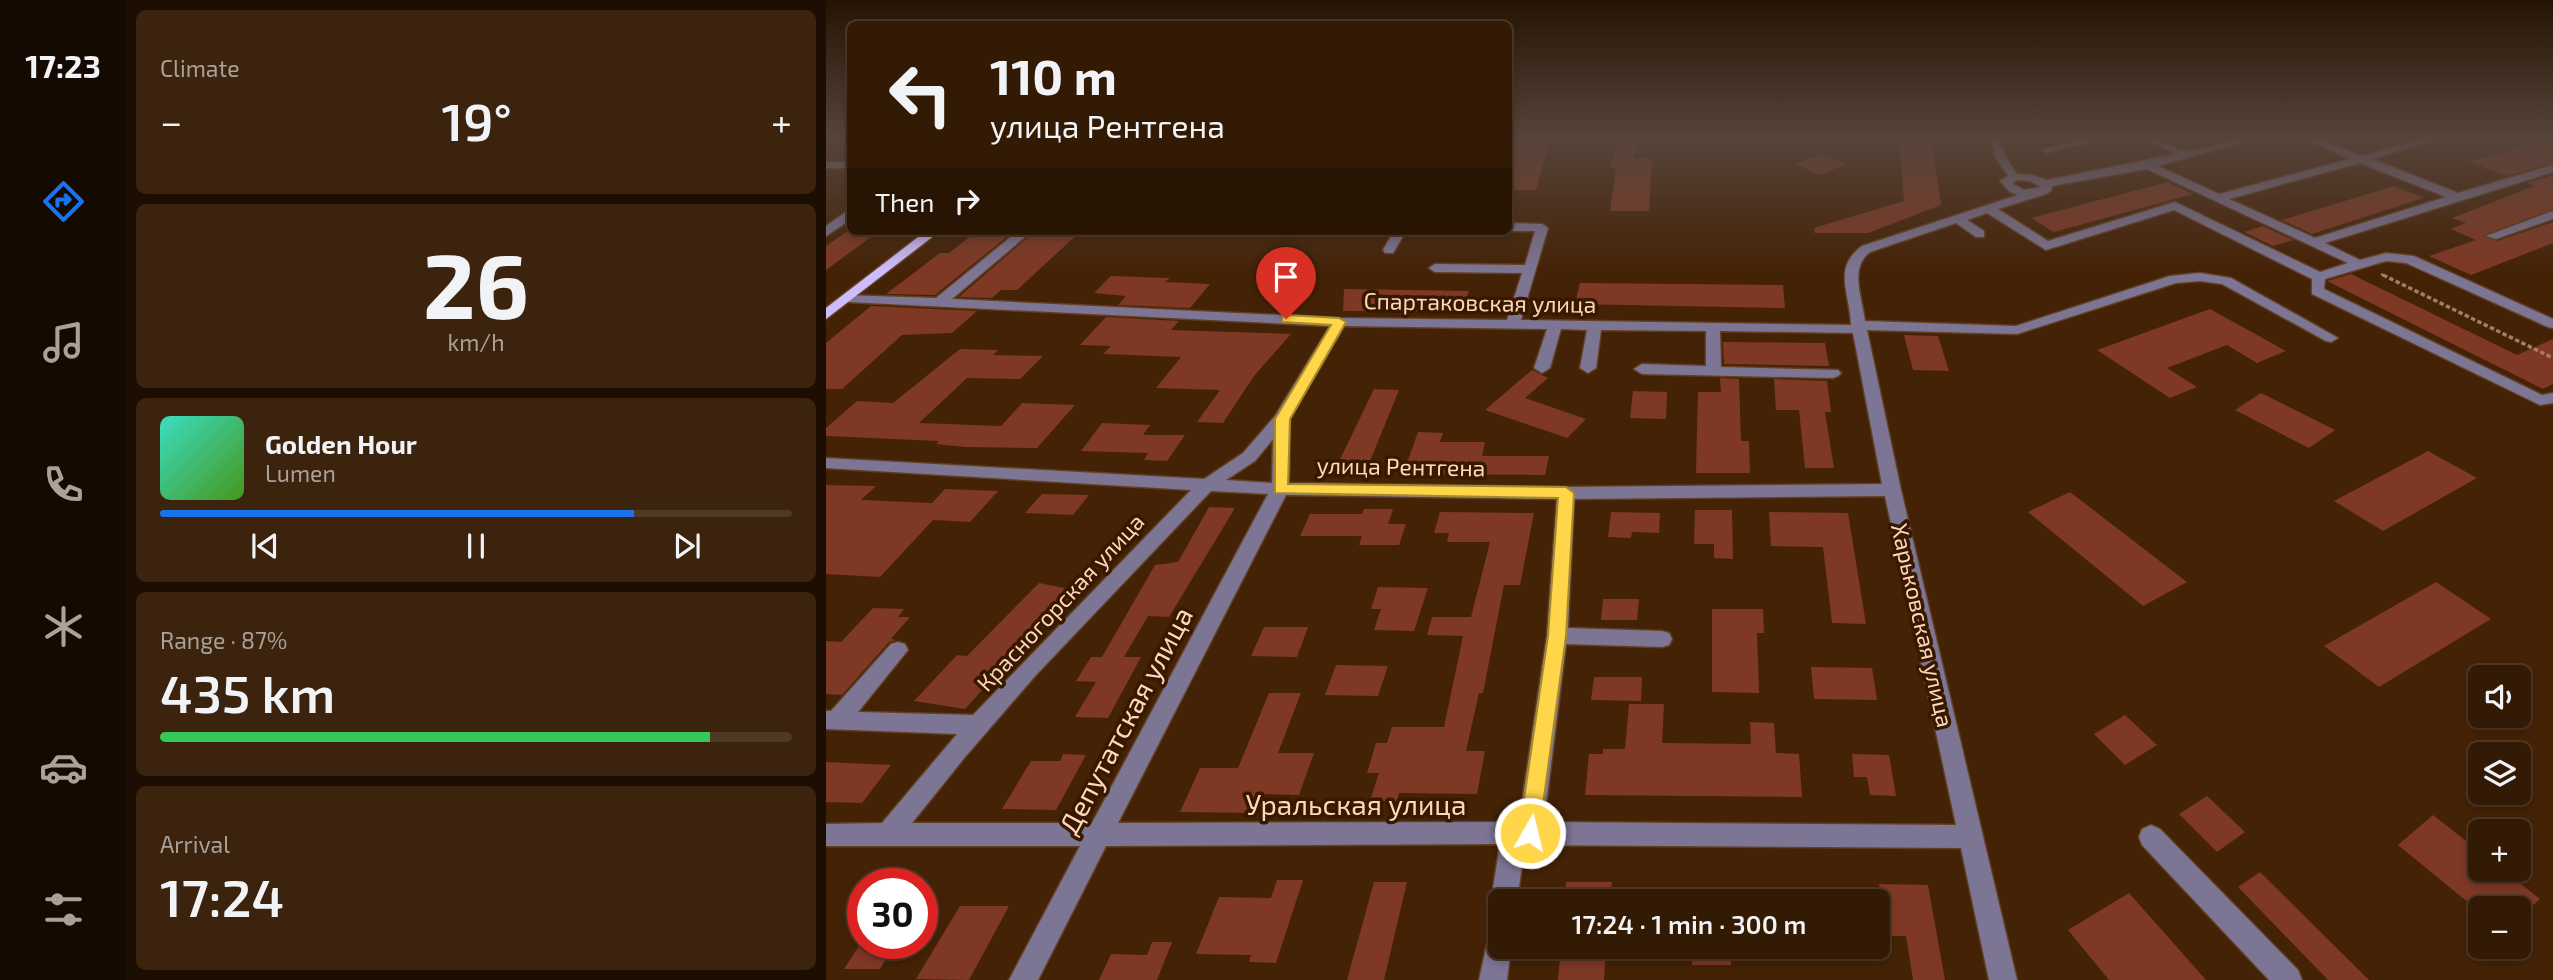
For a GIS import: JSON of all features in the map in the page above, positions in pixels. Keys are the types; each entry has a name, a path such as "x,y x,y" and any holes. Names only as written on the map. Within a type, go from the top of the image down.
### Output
{"main road":[{"path":"826,315 929,235"}],"street":[{"path":"1989,209 2010,181 2018,192 2033,194"},
{"path":"2038,181 2046,184 2064,181"},
{"path":"2184,181 2359,264"},
{"path":"2222,197 2280,181"},
{"path":"2414,181 2457,197"},
{"path":"2316,243 2511,181"},
{"path":"1959,220 2044,192 2046,184"},
{"path":"1989,209 2046,246 2175,206 2319,277 2386,257 2409,259 2553,324"},
{"path":"2493,236 2553,215"},
{"path":"826,232 847,217"},
{"path":"1959,220 1980,234"},
{"name":"Харьковская улица","path":"1959,220 1866,249 1854,258 1851,269 1858,327 1892,490 2003,980"},
{"path":"1512,227 1542,228 1512,325"},
{"path":"941,301 1021,235"},
{"path":"1389,250 1398,235"},
{"path":"1435,268 1530,269"},
{"name":"Спартаковская улица","path":"848,298 1339,322 1713,329 1951,327 2017,330 2175,279 2200,277 2226,281 2330,338"},
{"path":"2319,277 2317,291 2540,400 2553,398"},
{"path":"1950,311 1951,327"},
{"name":"Красногорская улица","path":"889,834 924,787 978,725 1178,512 1207,485 1249,457 1282,419 1339,322"},
{"path":"1542,368 1555,326"},
{"path":"1588,368 1594,327"},
{"path":"1713,329 1714,371"},
{"path":"1642,369 1833,373"},
{"name":"Красногорская улица","path":"1280,489 1282,419"},
{"name":"улица Рентгена","path":"826,463 1280,489 1566,493 1892,490"},
{"name":"Депутатская улица","path":"1023,980 1280,489"},
{"path":"1507,889 1522,833 1557,636 1566,493"},
{"path":"1557,636 1662,639"},
{"path":"831,720 898,650"},
{"path":"831,720 978,725"},
{"name":"Уральская улица","path":"826,835 1522,833 1971,837"},
{"path":"2151,837 2288,980"},
{"path":"1493,980 1496,959"}],"path":[{"path":"2359,264 2553,358"}],"building":[{"path":"1512,181 1539,181 1536,190 1512,190"},
{"path":"1614,181 1651,181 1649,211 1610,211"},
{"path":"1902,181 1938,181 1941,205 1868,233 1815,233 1814,228 1904,201"},
{"path":"2553,181 2553,209 2484,235 2497,241 2553,222 2553,243 2471,275 2429,256 2476,240 2451,229 2466,223 2452,218 2534,186 2527,183"},
{"path":"2168,182 2193,194 2054,232 2031,218"},
{"path":"2394,186 2424,198 2312,234 2282,220"},
{"path":"2263,226 2293,240 2273,246 2244,232"},
{"path":"847,232 847,235 874,235 826,270 826,246"},
{"path":"972,235 1009,235 935,295 886,294 940,253 949,253"},
{"path":"1030,235 1077,235 1017,290 1001,290 992,298 959,297"},
{"path":"2351,274 2517,355 2553,339 2553,384 2543,389 2327,281"},
{"path":"1111,276 1170,278 1165,282 1210,284 1190,308 1118,305 1126,296 1094,293"},
{"path":"1580,283 1783,285 1785,308 1575,304"},
{"path":"1344,289 1469,291 1461,312 1343,311"},
{"path":"871,306 977,311 952,333 902,335 842,389 826,389 826,343"},
{"path":"2210,309 2286,351 2257,363 2227,345 2167,368 2197,387 2170,398 2097,350"},
{"path":"1106,317 1179,321 1171,330 1291,334 1254,376 1223,423 1197,422 1220,390 1156,388 1181,357 1103,354 1111,346 1080,345"},
{"path":"1904,335 1938,336 1949,371 1913,370"},
{"path":"1723,342 1825,343 1829,366 1724,364"},
{"path":"960,349 998,350 993,355 1043,356 1020,379 967,378 919,423 1001,426 1022,403 1075,405 1037,448 965,447 936,444 939,441 826,436 826,428 857,401 893,403"},
{"path":"1532,370 1548,378 1525,398 1586,419 1567,438 1485,410"},
{"path":"1720,378 1739,379 1741,441 1749,441 1750,473 1696,473 1698,392 1721,392"},
{"path":"1774,379 1827,381 1831,412 1825,412 1834,468 1805,468 1799,410 1776,410"},
{"path":"1374,389 1399,390 1364,476 1332,476"},
{"path":"1633,391 1667,392 1666,419 1630,418"},
{"path":"2261,393 2335,430 2309,448 2235,410"},
{"path":"1102,423 1150,425 1143,435 1185,435 1167,461 1144,460 1148,453 1081,451"},
{"path":"1418,432 1443,433 1440,442 1485,442 1482,456 1549,456 1545,475 1403,474"},
{"path":"2428,451 2477,478 2383,531 2334,501"},
{"path":"826,485 876,486 861,500 932,503 945,489 998,491 970,522 933,520 880,577 826,574"},
{"path":"2070,492 2187,582 2143,606 2028,512"},
{"path":"1042,494 1089,495 1073,515 1025,513"},
{"path":"1209,507 1235,508 1169,617 1148,616 1124,657 1141,657 1108,718 1075,717 1096,682 1076,681 1091,657 1102,657 1155,565 1178,562"},
{"path":"1364,509 1393,509 1388,524 1406,524 1399,545 1359,545 1362,536 1300,536 1310,514 1362,514"},
{"path":"1695,510 1732,510 1733,559 1714,558 1714,544 1694,544"},
{"path":"1440,512 1534,513 1520,585 1504,585 1483,693 1479,693 1466,751 1485,751 1477,794 1399,793 1397,801 1370,801 1379,773 1367,773 1376,743 1387,743 1392,727 1444,727 1463,636 1427,635 1432,617 1471,617 1490,542 1447,542 1449,533 1434,533"},
{"path":"1611,512 1660,513 1659,533 1632,532 1631,538 1608,537"},
{"path":"1769,512 1848,513 1866,624 1832,623 1823,547 1771,546"},
{"path":"2436,582 2491,619 2379,687 2324,646"},
{"path":"1039,583 1080,591 1046,628 1041,627 1019,649 965,709 914,701 957,655 967,656"},
{"path":"1378,587 1428,588 1414,631 1374,630 1381,609 1371,609"},
{"path":"1603,599 1639,599 1637,620 1601,620"},
{"path":"873,608 904,609 898,617 910,617 891,639 896,640 889,642 842,695 826,694 826,641 841,642"},
{"path":"1712,609 1763,609 1764,633 1757,633 1759,693 1712,692"},
{"path":"1264,627 1308,627 1297,657 1251,656"},
{"path":"1336,665 1388,666 1378,696 1325,695"},
{"path":"1811,667 1872,668 1877,700 1814,699"},
{"path":"1594,677 1642,677 1641,701 1591,700"},
{"path":"1269,693 1301,693 1278,753 1314,753 1299,795 1261,794 1254,813 1180,812 1200,768 1238,768"},
{"path":"1629,704 1664,704 1662,743 1751,744 1750,722 1774,723 1776,753 1799,754 1802,797 1585,795 1589,754 1603,754 1603,749 1625,749"},
{"path":"2125,715 2157,745 2125,765 2094,734"},
{"path":"1063,754 1086,755 1056,810 1002,809 1031,761 1060,761"},
{"path":"1852,754 1889,755 1896,796 1870,795 1867,777 1854,777"},
{"path":"826,762 891,765 862,803 826,802"},
{"path":"2207,796 2245,832 2217,852 2179,814"},
{"path":"2433,815 2468,843 2468,882 2518,882 2540,899 2531,907 2531,896 2468,896 2468,902 2398,845"},
{"path":"2260,872 2369,980 2328,980 2238,887"},
{"path":"1277,880 1303,880 1276,963 1249,962 1251,955 1196,954 1219,897 1271,898"},
{"path":"1374,882 1407,882 1384,980 1347,980"},
{"path":"1566,882 1612,882 1611,889 1565,889"},
{"path":"1879,884 1928,885 1945,980 1913,980 1906,936 1890,936 1890,889 1880,889"},
{"path":"2129,893 2206,980 2109,980 2068,930"},
{"path":"960,906 1009,906 969,980 916,979 928,959 938,959 938,942"},
{"path":"1152,942 1172,942 1157,980 1099,980 1111,954 1147,955"},
{"path":"851,959 886,959 880,969 844,969"},
{"path":"1560,959 1605,959 1604,980 1558,980"},
{"path":"1692,959 1731,959 1731,965 1692,965"}],"route":[{"path":"1286,319 1339,322 1282,419 1280,489 1566,493 1557,636 1530,833"}]}
